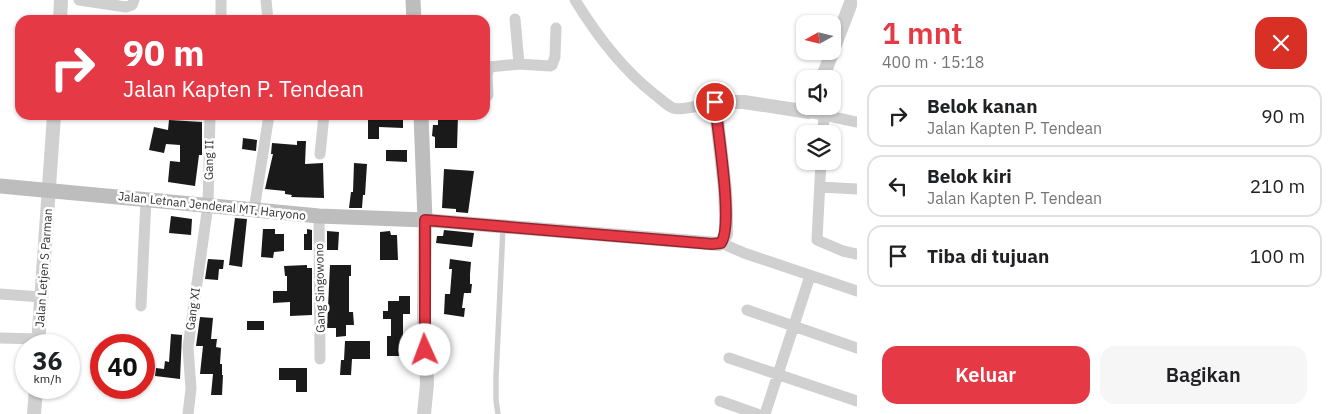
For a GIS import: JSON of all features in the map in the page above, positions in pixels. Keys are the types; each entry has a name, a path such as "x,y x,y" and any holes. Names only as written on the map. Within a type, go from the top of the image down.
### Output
{"main road":[{"path":"413,0 414,15"},
{"path":"420,120 425,220"},
{"name":"Jalan Letnan Jenderal MT. Haryono","path":"0,186 319,216 425,220"}],"street":[{"path":"60,15 61,0"},
{"path":"79,0 126,8 132,5 134,0"},
{"path":"221,0 221,15"},
{"path":"266,0 268,15"},
{"path":"575,0 602,42 617,60 638,81 669,106 677,109 715,102 744,102 796,108"},
{"path":"825,70 852,0"},
{"path":"515,19 519,64"},
{"path":"490,67 519,64 552,65 555,57 556,28"},
{"path":"715,102 725,189 725,245"},
{"path":"823,125 824,115 857,122"},
{"name":"Jalan Letjen S Parman","path":"39,334 54,120"},
{"name":"Gang II","path":"208,205 210,120"},
{"path":"254,210 268,120"},
{"path":"320,154 323,120"},
{"path":"821,170 817,240 843,251 857,254"},
{"path":"820,187 857,189"},
{"path":"140,306 146,199"},
{"name":"Gang XI","path":"188,414 191,389 188,347 208,205"},
{"name":"Gang Singowono","path":"319,216 320,359"},
{"path":"424,414 427,384 424,316 425,220 725,245 857,291"},
{"path":"765,414 810,276"},
{"path":"0,294 42,297"},
{"path":"747,310 857,348"},
{"path":"0,338 15,340"},
{"path":"729,358 857,401"},
{"path":"34,414 35,399"},
{"path":"720,401 757,414"}],"lane":[{"path":"498,414 496,405 496,377 503,227"},
{"path":"493,414 496,405"}],"building":[{"path":"169,120 202,122 202,155 199,155 195,186 168,182 170,161 180,162 180,145 166,144 164,153 149,150 154,127 168,130"},
{"path":"368,120 403,120 403,128 379,127 379,139 368,139"},
{"path":"438,120 458,120 457,148 435,148 435,137 432,136 433,125 438,125"},
{"path":"243,138 257,140 256,151 242,149"},
{"path":"297,141 306,141 305,164 323,163 324,198 291,197 292,195 285,194 285,191 265,189 273,154 271,154 272,143 297,145"},
{"path":"386,150 407,150 407,162 386,161"},
{"path":"354,163 367,164 365,195 363,195 362,208 349,208 351,192 353,192"},
{"path":"444,169 474,171 468,213 456,212 456,209 442,208"},
{"path":"171,216 192,219 191,235 169,233"},
{"path":"235,218 247,219 242,267 229,265"},
{"path":"263,229 275,229 275,234 284,234 284,251 274,252 273,258 261,257"},
{"path":"307,229 312,230 312,250 304,250 304,234 307,234"},
{"path":"444,230 474,233 472,247 436,243 437,236 443,236"},
{"path":"327,231 339,232 338,250 327,250"},
{"path":"390,231 391,235 397,235 398,260 380,260 380,232"},
{"path":"208,259 224,260 223,269 219,269 218,280 205,279"},
{"path":"450,259 471,262 471,293 464,293 462,308 465,308 464,317 444,314 445,294 450,294 452,269 449,269"},
{"path":"307,265 307,268 312,268 312,315 290,316 290,302 273,303 273,291 287,291 287,276 285,276 284,266"},
{"path":"330,265 351,265 351,276 349,276 349,312 353,312 354,325 346,325 346,336 336,337 336,328 327,328"},
{"path":"399,296 410,296 410,314 403,314 403,336 408,336 407,356 387,356 387,336 391,336 391,319 383,319 383,311 388,311 388,301 399,301"},
{"path":"200,317 213,318 211,339 217,339 216,347 221,348 222,395 211,395 213,374 200,374 203,346 196,346"},
{"path":"247,321 264,321 264,330 247,330"},
{"path":"171,334 182,335 180,379 155,376 156,368 164,369 165,361 169,362"},
{"path":"345,341 370,341 370,359 352,359 351,375 340,375 341,360 344,360"},
{"path":"279,368 307,368 307,392 296,392 296,380 279,380"}],"route":[{"path":"425,350 425,220 712,244 721,243 726,234 726,203 715,102"}]}
